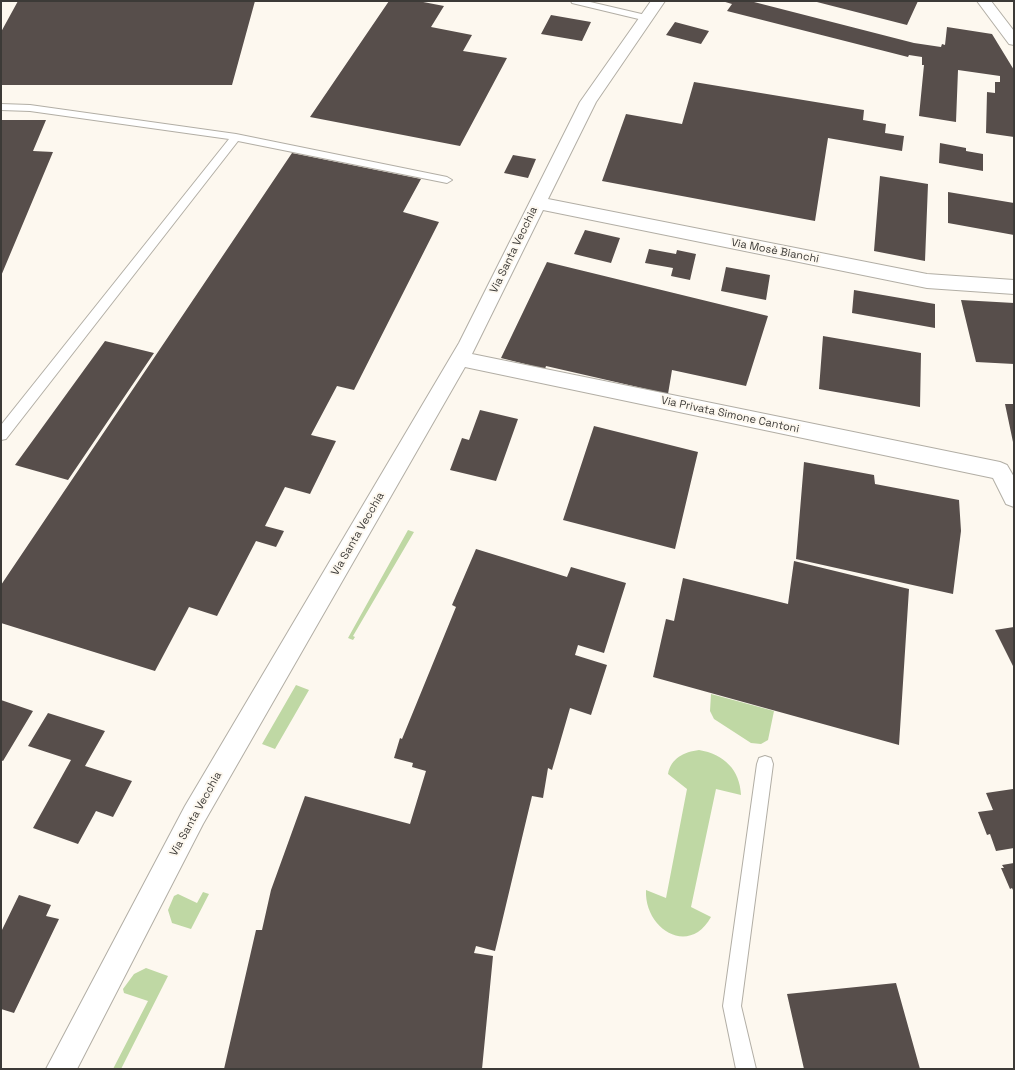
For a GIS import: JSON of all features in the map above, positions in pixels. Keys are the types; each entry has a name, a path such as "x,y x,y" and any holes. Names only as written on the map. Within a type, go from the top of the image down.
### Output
{"street":[{"path":"984,1 1014,41"},
{"name":"Via Santa Vecchia","path":"61,1069 194,815 460,359 588,102 653,9"},
{"name":"Via Mosè Bianchi","path":"538,203 927,281 1014,287"},
{"name":"Via Privata Simone Cantoni","path":"460,359 1000,471 1014,498"}],"lane":[{"path":"575,1 653,9"},
{"path":"1,108 30,108 236,137 447,180"},
{"path":"1,435 236,137"},
{"path":"746,1069 732,1006 765,764"}],"green space":[{"path":"408,530 414,532 353,636 355,637 353,640 348,638"},
{"path":"296,685 309,690 275,749 262,744"},
{"path":"711,694 774,711 768,740 761,744 751,743 714,719 710,711"},
{"path":"699,750 716,755 729,765 738,778 741,795 716,789 691,907 711,917 702,929 691,935 680,936 670,933 660,926 652,916 647,904 646,890 666,898 687,789 668,774 675,760 683,754"},
{"path":"203,892 209,894 191,929 172,923 168,910 174,896 178,894 197,903"},
{"path":"146,968 168,976 121,1069 113,1069 148,1001 124,993 123,989 134,974"}],"building":[{"path":"18,1 255,1 232,85 1,85 1,32"},
{"path":"389,1 418,1 444,6 431,27 472,35 463,51 507,58 460,146 310,117"},
{"path":"722,1 755,1 754,2 914,43 941,47 942,44 945,45 947,27 992,34 1014,70 1014,137 986,133 987,92 995,93 995,82 1000,82 1000,76 958,70 956,122 919,116 924,65 922,65 922,57 909,55 908,57 727,11 732,4"},
{"path":"813,1 918,1 907,25"},
{"path":"551,15 591,22 582,41 541,34"},
{"path":"675,22 709,31 701,44 666,35"},
{"path":"694,82 864,110 863,120 886,124 885,133 904,136 902,151 828,138 815,221 602,181 626,114 682,124"},
{"path":"1,120 46,120 33,151 53,152 1,276"},
{"path":"940,143 966,148 966,151 983,154 983,171 939,163"},
{"path":"292,153 421,179 403,212 439,222 354,390 337,386 311,435 336,441 310,494 285,487 265,526 284,531 276,547 256,541 217,616 189,607 155,671 1,623 1,585"},
{"path":"513,155 536,159 528,178 504,173"},
{"path":"880,176 928,184 925,261 874,251"},
{"path":"948,192 1014,203 1014,235 948,223"},
{"path":"585,230 620,238 611,263 574,254"},
{"path":"649,249 676,254 677,250 696,254 690,280 671,276 673,268 645,263"},
{"path":"547,262 768,316 746,386 672,370 668,394 546,366 545,369 501,358"},
{"path":"726,267 770,275 766,300 721,291"},
{"path":"854,290 935,304 935,328 852,313"},
{"path":"961,300 1014,303 1014,364 976,362"},
{"path":"823,336 921,353 920,407 819,389"},
{"path":"105,341 154,353 68,480 15,465"},
{"path":"1005,404 1014,404 1014,442 1013,442"},
{"path":"480,410 518,419 496,481 450,470 462,438 469,440"},
{"path":"594,426 698,452 675,549 563,520"},
{"path":"804,462 874,475 875,484 959,500 961,531 953,594 796,559"},
{"path":"476,549 567,577 571,567 626,583 604,653 578,645 575,655 607,665 591,715 570,708 552,770 548,768 543,798 532,796 495,951 476,946 474,953 493,956 482,1069 224,1069 256,930 262,930 271,890 305,796 410,824 426,771 412,767 413,763 394,758 400,738 402,739 456,607 452,605"},
{"path":"794,561 909,589 899,745 653,677 666,619 674,621 683,578 788,604"},
{"path":"1014,627 1014,668 995,630"},
{"path":"1,700 33,711 3,761 1,760"},
{"path":"48,713 105,731 85,766 132,781 113,817 96,811 78,844 33,828 71,760 28,746"},
{"path":"1013,789 1014,848 996,851 990,834 987,835 978,812 993,810 986,793"},
{"path":"1014,863 1014,892 1012,888 1010,889 1001,868 1004,868 1002,865"},
{"path":"19,895 51,905 46,916 59,919 14,1013 1,1009 1,932"},
{"path":"896,983 920,1069 804,1069 787,994"}]}
